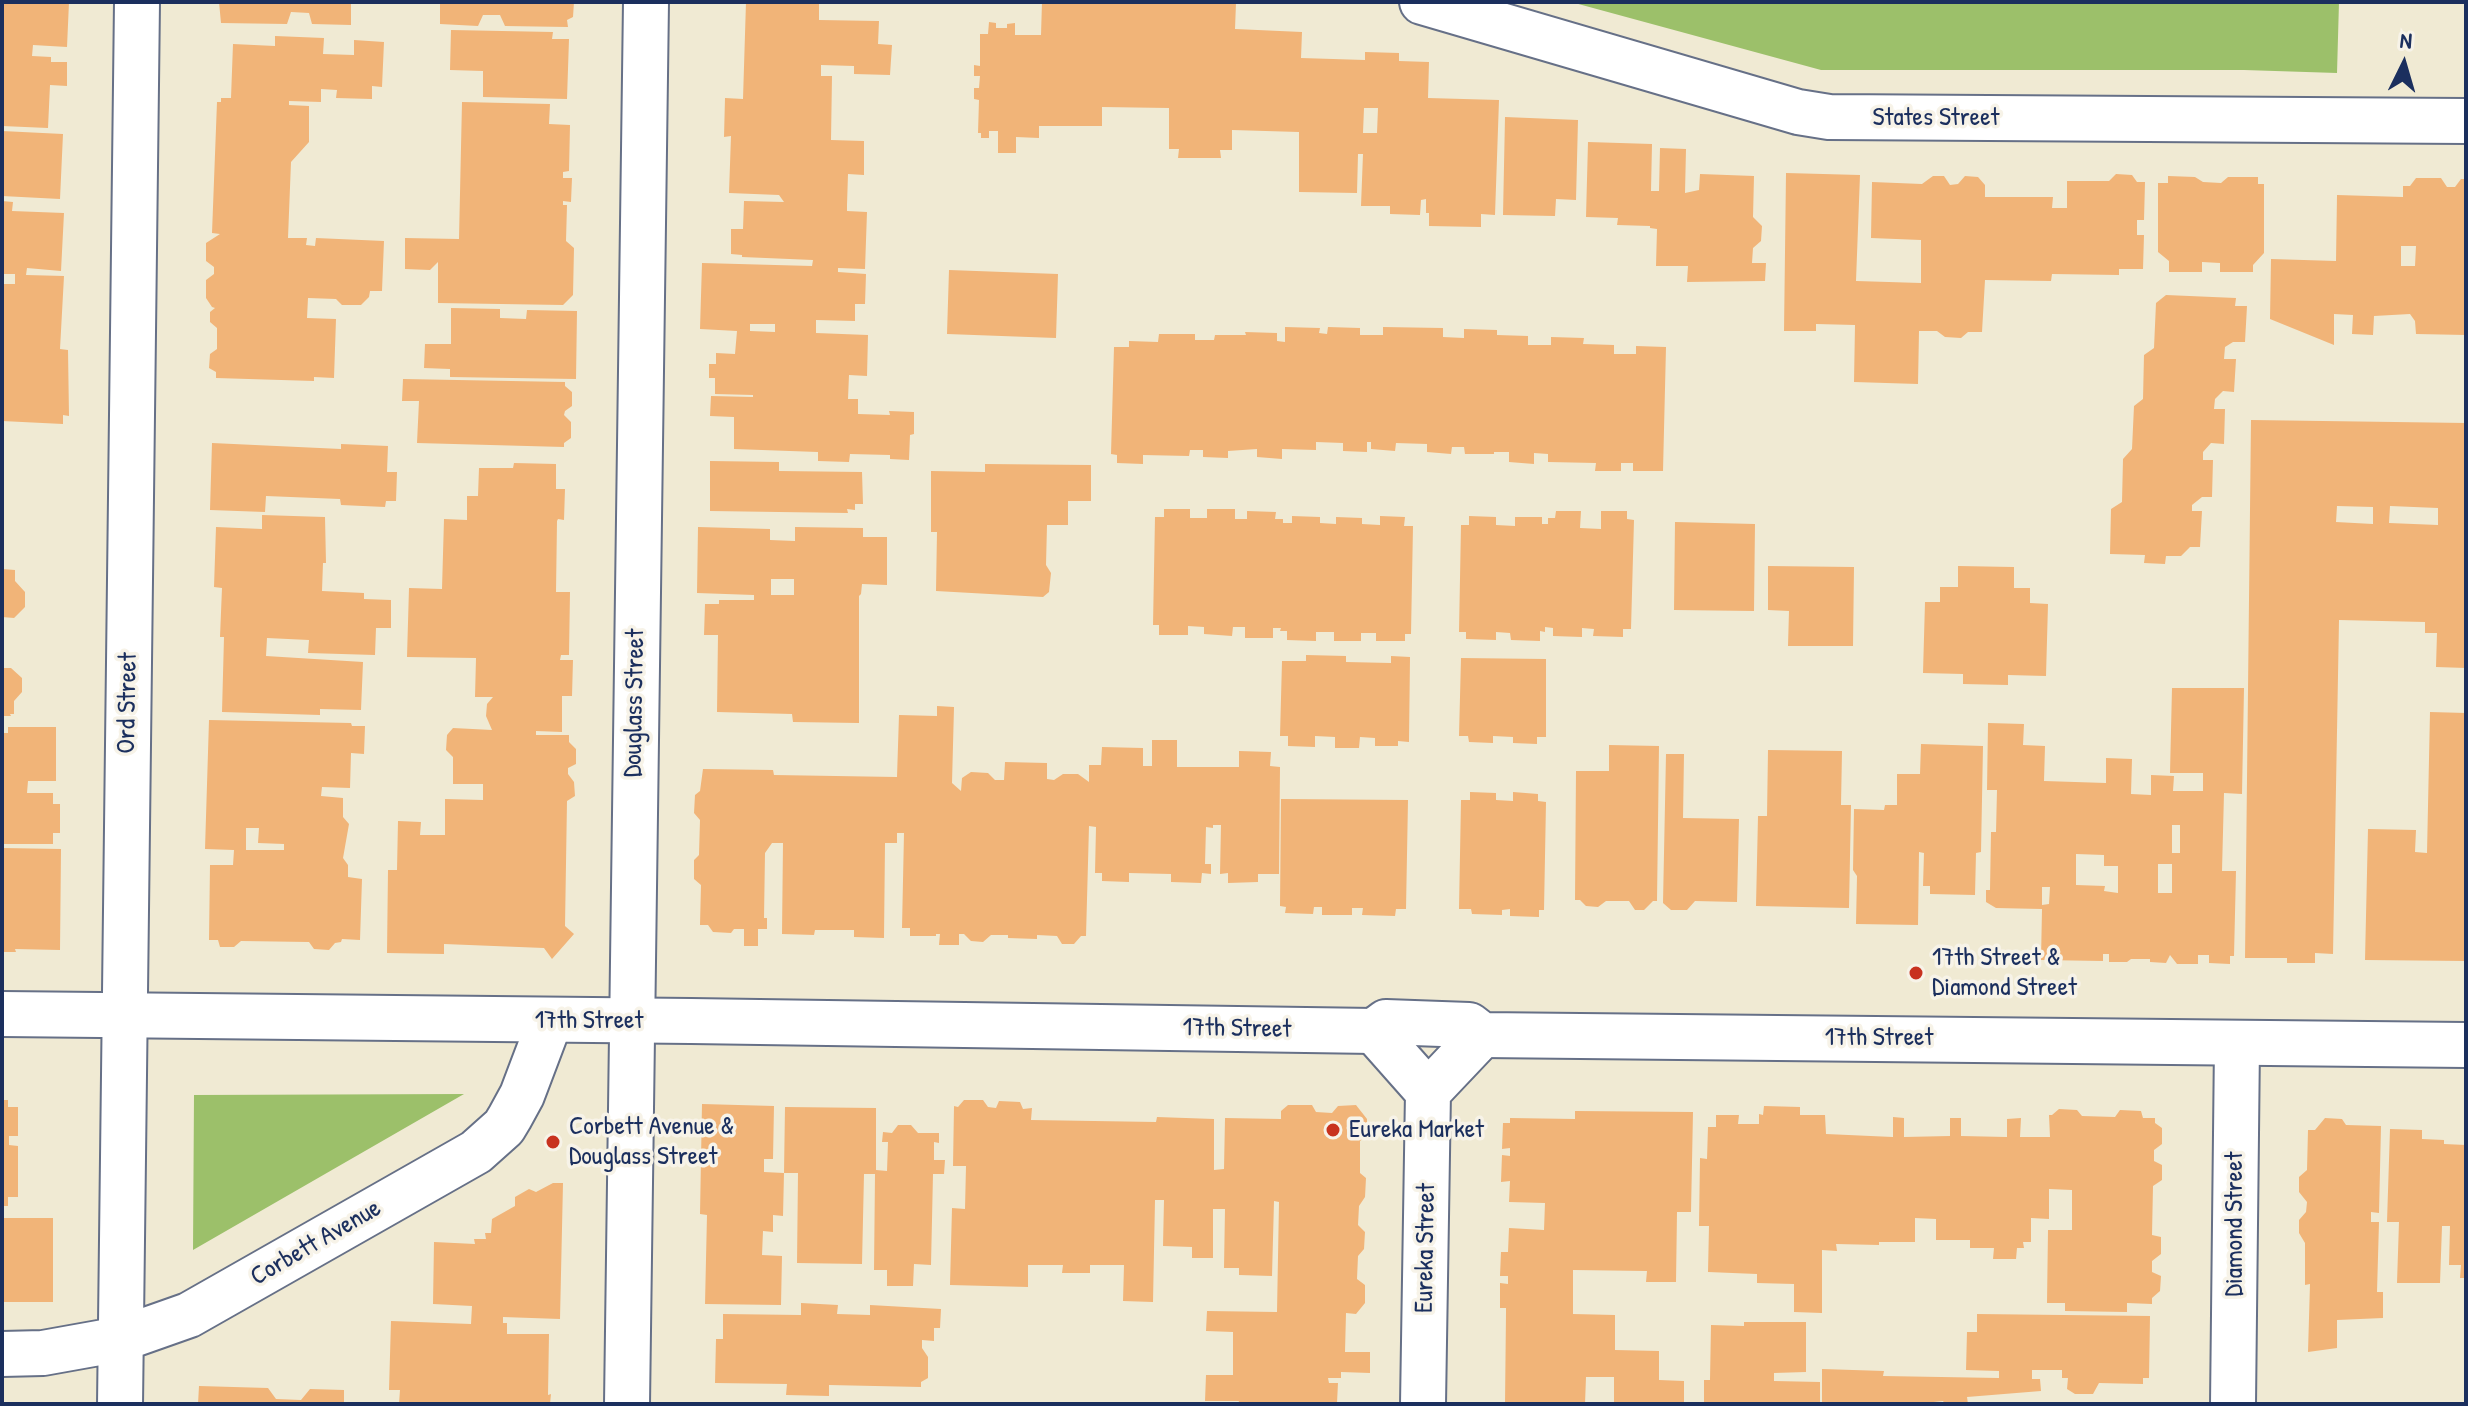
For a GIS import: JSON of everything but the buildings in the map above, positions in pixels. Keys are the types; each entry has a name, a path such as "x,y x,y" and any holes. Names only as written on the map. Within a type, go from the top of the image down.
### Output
{"street":[{"name":"Ord Street","path":"120,1404 137,2"},
{"name":"Douglass Street","path":"627,1404 646,2"},
{"name":"States Street","path":"1422,2 1798,112 1829,117 2466,121"},
{"name":"17th Street","path":"2,1014 1374,1031 1386,1022 1469,1025 1482,1035 2466,1045"},
{"name":"Corbett Avenue","path":"2,1354 43,1353 121,1339 189,1315 476,1152 504,1127 516,1106 550,1021"},
{"path":"1374,1031 1428,1092 1482,1035"},
{"name":"Diamond Street","path":"2233,1404 2237,1044"},
{"name":"Eureka Street","path":"1423,1404 1428,1092"}],"green space":[{"path":"1571,2 2339,2 2337,73 2244,70 1821,70"},
{"path":"464,1094 193,1250 194,1095"}],"place":[{"name":"17th Street & Diamond Street","path":"1916,973"},
{"name":"Eureka Market","path":"1333,1130"},
{"name":"Corbett Avenue & Douglass Street","path":"553,1142"}]}
